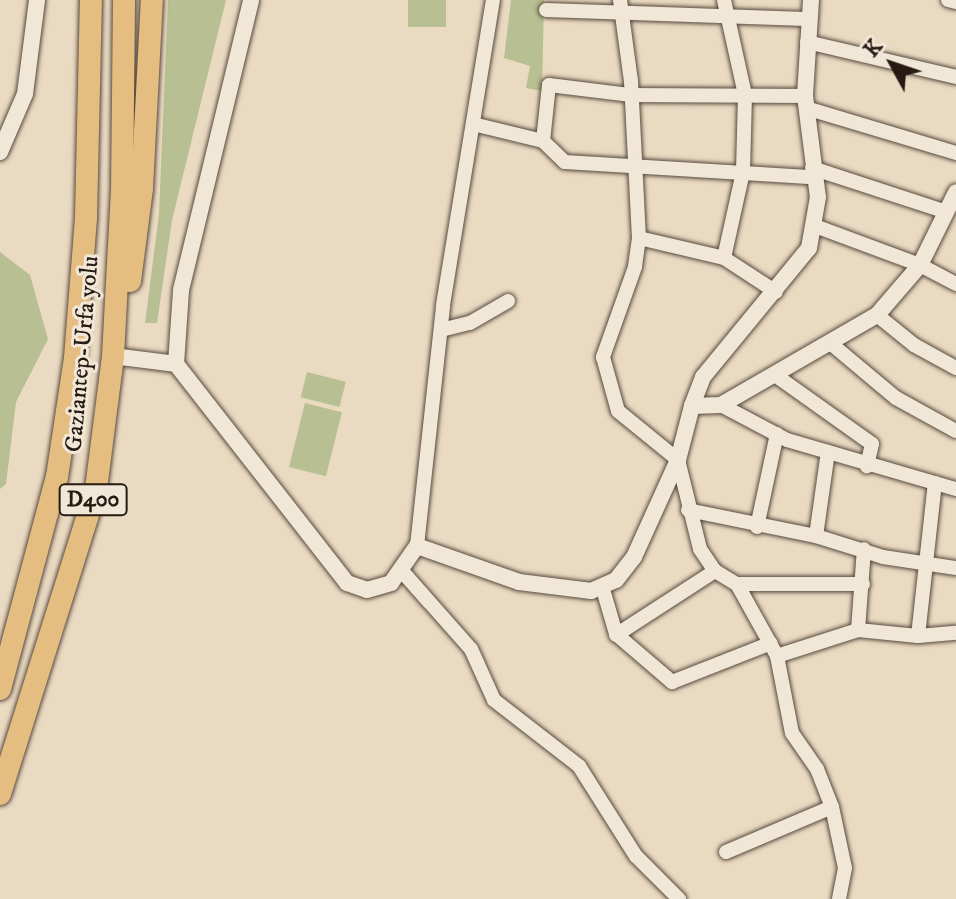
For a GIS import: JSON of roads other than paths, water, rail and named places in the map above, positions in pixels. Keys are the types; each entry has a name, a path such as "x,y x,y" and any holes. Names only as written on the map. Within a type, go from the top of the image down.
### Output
{"highway":[{"name":"Gaziantep-Urfa yolu","path":"0,689 57,477 75,358 86,217 91,0"},
{"name":"Gaziantep-Urfa yolu","path":"0,794 96,489 113,356 122,192 124,0"},
{"path":"113,356 131,279 142,188 152,0"}],"street":[{"path":"0,152 25,94 37,0"},
{"path":"251,0 181,290 176,364 347,583 367,590 391,583 417,546 441,330 493,0"},
{"path":"724,0 724,16 745,95 743,172 724,258"},
{"path":"417,546 519,582 563,589 602,586 616,580 634,557 678,460 703,377 776,292 809,248 815,226 806,102 806,19 811,0"},
{"path":"948,0 956,2"},
{"path":"620,6 631,95 639,238 635,267 603,357 618,411 678,460 700,549 715,571 737,584 774,649 792,733 817,769 832,807 845,868 839,899"},
{"path":"546,10 620,6 724,16 806,19"},
{"path":"807,42 956,77"},
{"path":"543,141 549,85 631,95 745,95 806,102 956,153"},
{"path":"473,124 543,141 565,162 635,168 813,172 949,218"},
{"path":"692,406 721,405 877,315 920,265 949,218 956,192"},
{"path":"815,226 920,265 956,284"},
{"path":"639,238 724,258 776,292"},
{"path":"441,330 470,323 508,301"},
{"path":"877,315 914,345 956,368"},
{"path":"829,342 896,398 956,431"},
{"path":"113,356 176,364"},
{"path":"775,375 872,444 867,466"},
{"path":"721,405 777,434 867,466 956,489"},
{"path":"757,527 777,434"},
{"path":"816,536 828,452"},
{"path":"918,636 935,483"},
{"path":"688,510 956,568"},
{"path":"858,630 864,549"},
{"path":"401,570 429,602"},
{"path":"401,570 471,649 494,700 579,766 636,856 679,899"},
{"path":"616,635 715,571"},
{"path":"737,584 863,584"},
{"path":"602,586 616,635 672,682 774,649 858,630 918,636 956,633"},
{"path":"726,852 832,807"}]}
